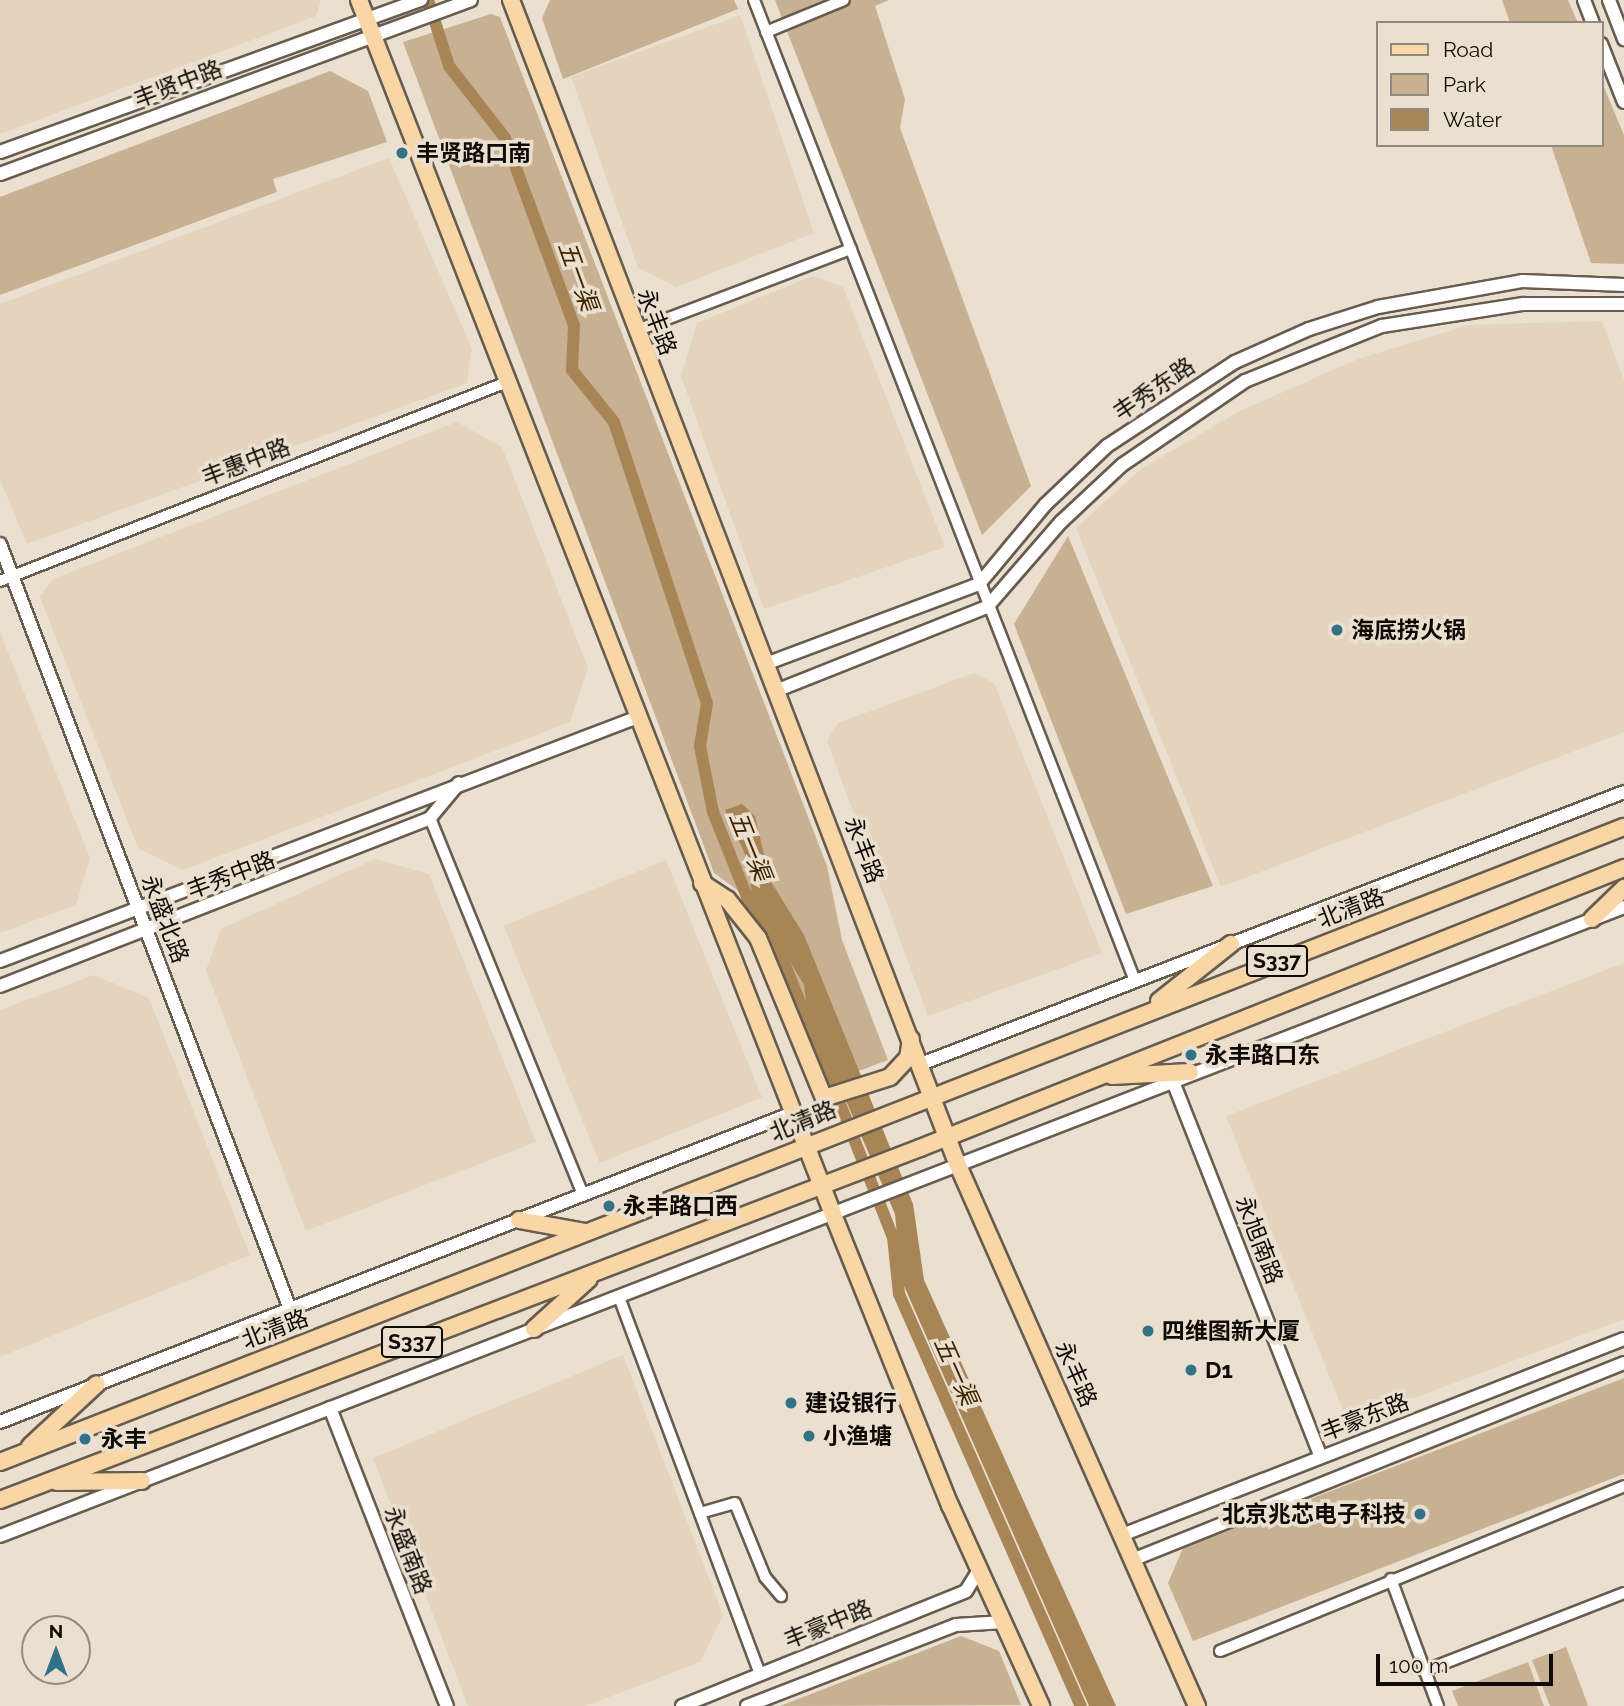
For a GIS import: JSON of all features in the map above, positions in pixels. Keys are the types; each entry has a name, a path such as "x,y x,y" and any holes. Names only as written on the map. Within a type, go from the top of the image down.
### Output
{"main road":[{"path":"359,0 702,883 808,1144 832,1212 980,1569 1041,1706"},
{"name":"永丰路","path":"511,0 635,331 768,663 912,1037 957,1163 1197,1706"},
{"name":"北清路","path":"0,1462 931,1095 1624,827"},
{"name":"S337","path":"0,1500 920,1148 1624,868"},
{"path":"702,883 727,899 758,938 816,1090 833,1099 890,1077 908,1058 912,1037"},
{"path":"1592,919 1624,888"},
{"path":"1147,1011 1231,944"},
{"path":"1099,1077 1190,1072"},
{"path":"519,1220 586,1232"},
{"path":"534,1329 596,1272"},
{"path":"23,1453 97,1384"},
{"path":"48,1482 142,1481"}],"street":[{"path":"754,0 987,607 1135,981"},
{"path":"766,32 844,0"},
{"path":"1584,0 1592,21"},
{"path":"1609,0 1624,38"},
{"name":"丰贤中路","path":"0,152 365,17 416,2"},
{"name":"丰贤中路","path":"0,174 466,2"},
{"path":"1603,49 1624,102"},
{"path":"635,331 851,249"},
{"name":"丰秀东路","path":"768,663 979,584 1107,446 1235,362 1309,329 1446,292 1522,281 1624,285"},
{"name":"丰秀东路","path":"778,690 987,607 1060,522 1122,465 1245,381 1382,326 1523,304 1624,304"},
{"name":"丰惠中路","path":"6,579 507,382"},
{"name":"永盛北路","path":"0,544 6,579 138,907 290,1309"},
{"name":"丰秀中路","path":"0,961 460,781 638,717"},
{"name":"丰秀中路","path":"0,986 430,818 460,781"},
{"name":"北清路","path":"921,1064 1624,792"},
{"path":"430,818 583,1195"},
{"path":"0,1536 619,1297 865,1197 1624,907"},
{"name":"永旭南路","path":"1172,1079 1321,1457"},
{"name":"北清路","path":"0,1422 794,1112"},
{"path":"619,1297 760,1674"},
{"name":"丰豪东路","path":"1122,1535 1624,1339"},
{"name":"丰豪东路","path":"1132,1560 1624,1363"},
{"name":"永盛南路","path":"330,1408 447,1706"},
{"path":"1220,1651 1624,1486"},
{"path":"700,1513 734,1503 765,1577 780,1596"},
{"name":"丰豪中路","path":"682,1706 966,1591 980,1569"},
{"path":"1391,1579 1438,1706"},
{"path":"1424,1671 1624,1593"},
{"name":"丰豪中路","path":"747,1706 956,1625 1004,1622"}],"shaded area":[{"path":"0,0 321,0 316,16 0,134"},
{"path":"740,15 814,233 676,287 638,268 571,77"},
{"path":"389,158 472,349 467,383 27,544 0,480 0,304"},
{"path":"813,276 843,287 945,547 764,609 681,376 697,323"},
{"path":"1602,321 1624,380 1624,732 1221,887 1076,528 1141,469 1238,412 1358,359 1469,325"},
{"path":"457,422 502,447 588,668 570,722 183,870 138,848 40,597 53,579"},
{"path":"0,632 90,858 76,905 0,933"},
{"path":"974,673 994,683 1102,953 928,1016 827,741 838,723"},
{"path":"375,859 429,874 536,1142 306,1231 206,970 221,929"},
{"path":"666,860 762,1097 600,1163 504,926"},
{"path":"1624,963 1624,1319 1348,1423 1226,1116"},
{"path":"94,975 149,998 250,1255 0,1357 0,1010"},
{"path":"623,1355 723,1615 700,1662 586,1706 468,1706 373,1458"}],"green space":[{"path":"550,0 734,0 738,9 563,79 542,18"},
{"path":"775,0 889,0 875,6 905,99 900,128 1031,486 982,535"},
{"path":"1502,0 1568,0 1577,21 1509,21"},
{"path":"491,14 500,17 827,866 842,940 888,1060 832,1081 743,894 714,873 403,42"},
{"path":"330,71 368,91 387,142 273,179 277,192 0,295 0,197"},
{"path":"1603,85 1624,135 1624,264 1591,263 1552,147 1603,147"},
{"path":"1068,536 1213,886 1126,914 1014,624"},
{"path":"1624,1378 1624,1474 1193,1641 1168,1583 1183,1548"},
{"path":"961,1636 999,1651 1021,1705 780,1706"},
{"path":"1566,1647 1588,1705 1586,1706 1550,1706 1532,1660"},
{"path":"1528,1662 1544,1706 1458,1706 1452,1691"}],"water":[{"path":"742,804 755,816 770,880 804,935 913,1204 924,1280 1116,1706 1089,1706 901,1279 895,1214 807,1011 804,985 752,898 748,861 725,810"}],"waterway":[{"name":"五一渠","path":"428,0 449,66 505,138 574,326 572,370 614,422 707,703 700,746 713,812 747,897 780,952 893,1237 899,1294 1081,1706"}],"place":[{"name":"丰贤路口南","path":"402,153"},
{"name":"海底捞火锅","path":"1337,630"},
{"name":"永丰路口东","path":"1191,1055"},
{"name":"永丰路口西","path":"609,1206"},
{"name":"四维图新大厦","path":"1148,1331"},
{"name":"D1","path":"1191,1370"},
{"name":"建设银行","path":"791,1403"},
{"name":"小渔塘","path":"809,1436"},
{"name":"永丰","path":"85,1439"},
{"name":"北京兆芯电子科技","path":"1420,1514"}]}
